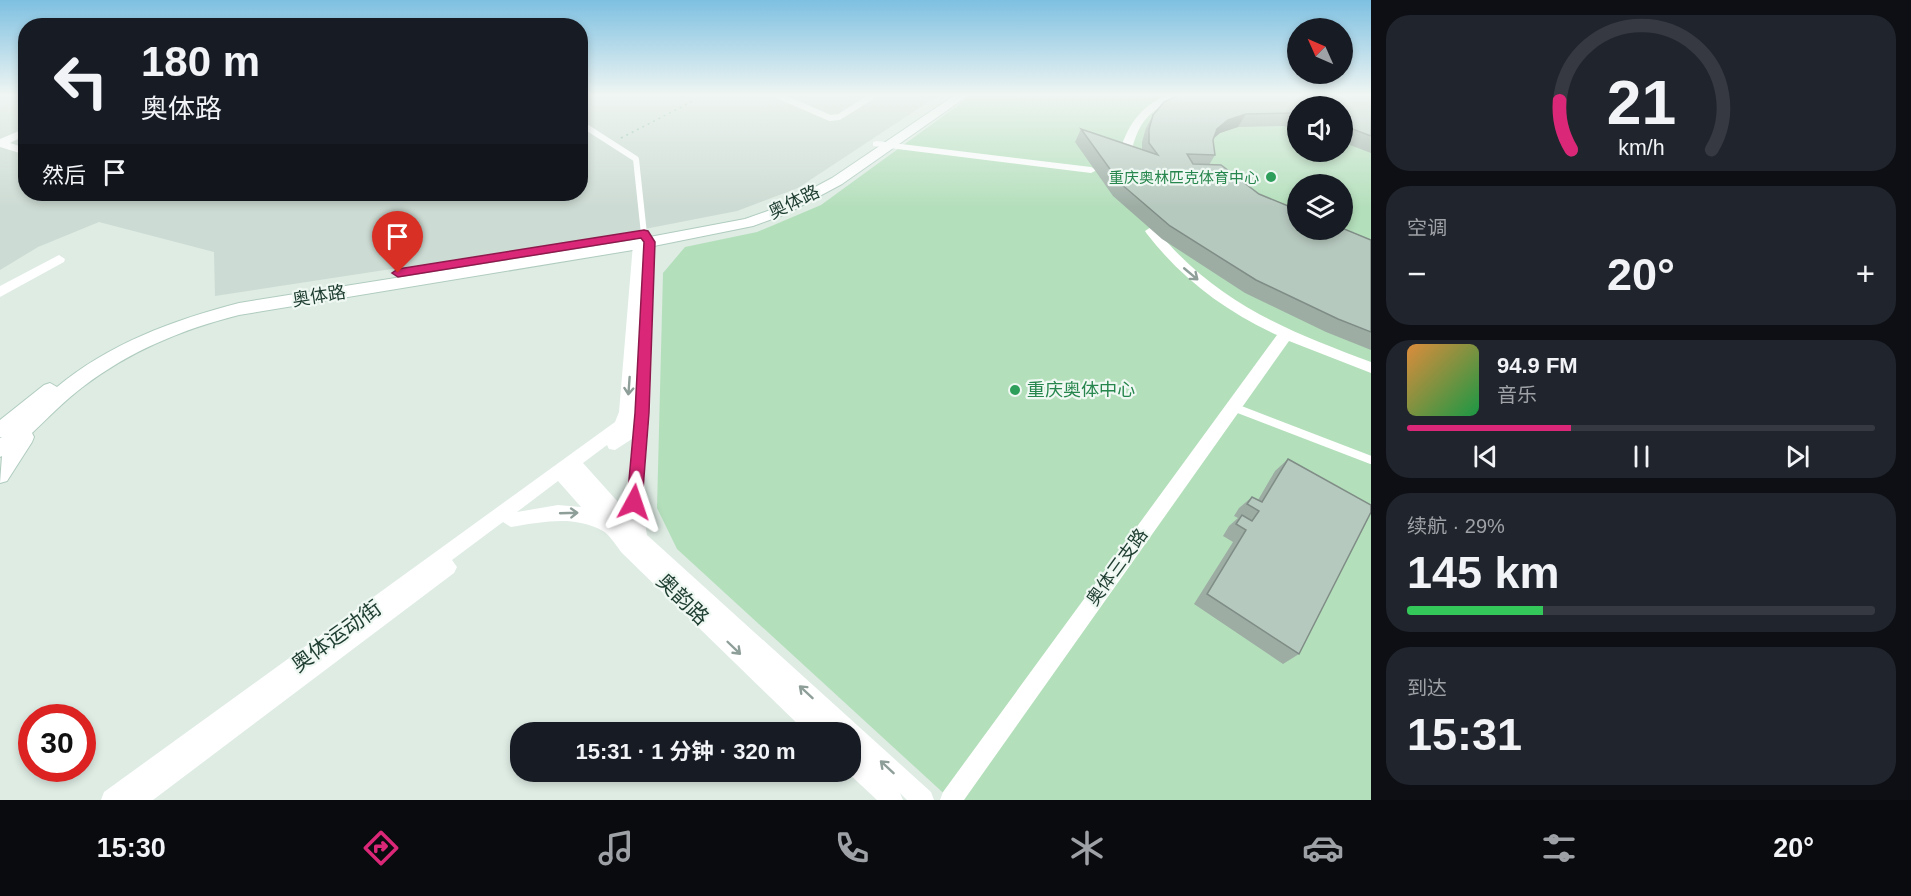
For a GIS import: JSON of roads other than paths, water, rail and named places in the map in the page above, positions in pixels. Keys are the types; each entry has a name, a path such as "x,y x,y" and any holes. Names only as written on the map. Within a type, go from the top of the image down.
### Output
{"main road":[{"name":"奥体路","path":"0,430 128,348 176,327 212,315 263,304 644,240 719,230 781,211 837,181 899,132"},
{"name":"奥体路","path":"883,145 903,132"},
{"name":"奥体路","path":"0,449 45,401"},
{"path":"0,421 45,401"},
{"path":"0,475 45,401"}],"street":[{"path":"1124,158 1130,132"},
{"path":"0,143 18,135"},
{"path":"0,143 18,149"},
{"path":"883,145 1091,170"},
{"path":"1151,231 1166,253 1216,295 1285,335 1371,368"},
{"path":"634,543 634,502 642,413 644,240"},
{"path":"570,471 616,432 625,420 644,240"},
{"path":"0,292 59,259"},
{"name":"奥体三支路","path":"951,800 1285,335"},
{"path":"570,471 623,438 631,431 642,413"},
{"name":"奥体运动街","path":"135,800 511,520 570,471"},
{"name":"奥体运动街","path":"112,800 570,471"},
{"name":"奥韵路","path":"570,471 634,543 811,722"},
{"path":"511,520 571,512 583,513 634,543"},
{"name":"奥韵路","path":"634,543 837,722"},
{"name":"奥韵路","path":"861,743 923,800"},
{"path":"861,770 892,800"}],"lane":[{"path":"594,132 636,159 644,240"},
{"path":"1232,407 1371,460"}],"place":[{"name":"重庆奥林匹克体育中心","path":"1271,177"},
{"name":"重庆奥体中心","path":"1015,390"}]}
